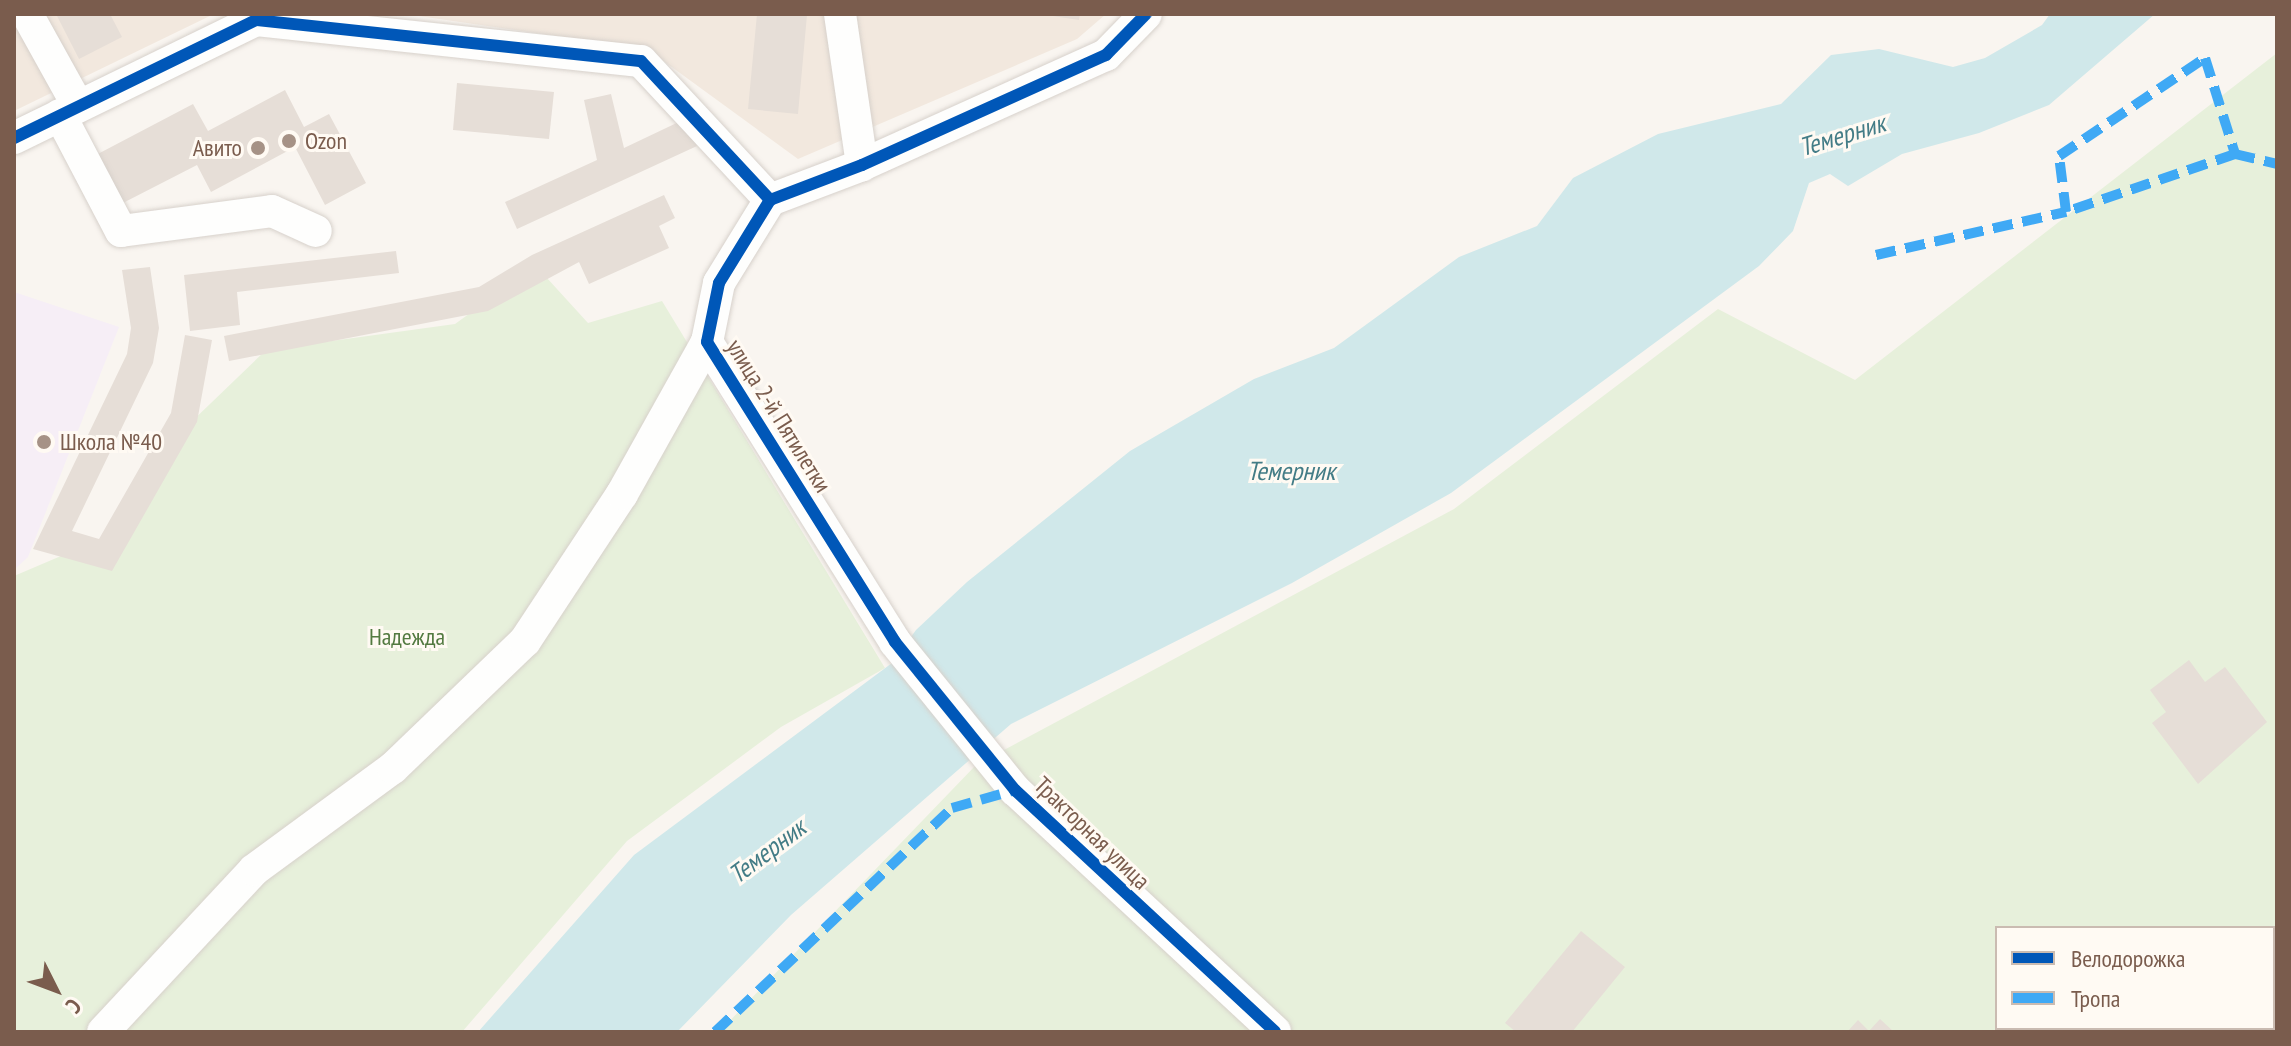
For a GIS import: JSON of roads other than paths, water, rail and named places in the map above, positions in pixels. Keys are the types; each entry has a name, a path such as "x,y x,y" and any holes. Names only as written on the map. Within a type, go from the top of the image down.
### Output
{"street":[{"path":"27,14 121,231 272,211 316,231"},
{"path":"840,14 862,165"},
{"path":"14,138 256,20 284,19 641,61 770,200 862,165 1106,55 1146,14"},
{"name":"улица 2-й Пятилетки","path":"770,200 719,283 707,342 898,647"},
{"path":"103,1032 254,870 393,768 525,641 622,494 707,342"},
{"name":"Тракторная улица","path":"898,647 985,753 1070,845 1275,1032"}],"water":[{"name":"Темерник","path":"2050,14 2155,14 2049,105 1979,133 1902,154 1848,186 1830,174 1809,183 1793,231 1759,266 1451,493 1292,583 1011,724 791,915 677,1032 478,1032 634,855 892,663 916,630 967,582 1130,451 1254,379 1334,348 1459,257 1537,226 1573,178 1658,134 1781,104 1831,55 1879,49 1953,67 1985,58 2042,25"}],"place":[{"name":"Ozon","path":"289,141"},
{"name":"Авито","path":"258,148"},
{"name":"Школа №40","path":"44,442"}],"park label":[{"name":"Надежда","path":"407,637"}]}
